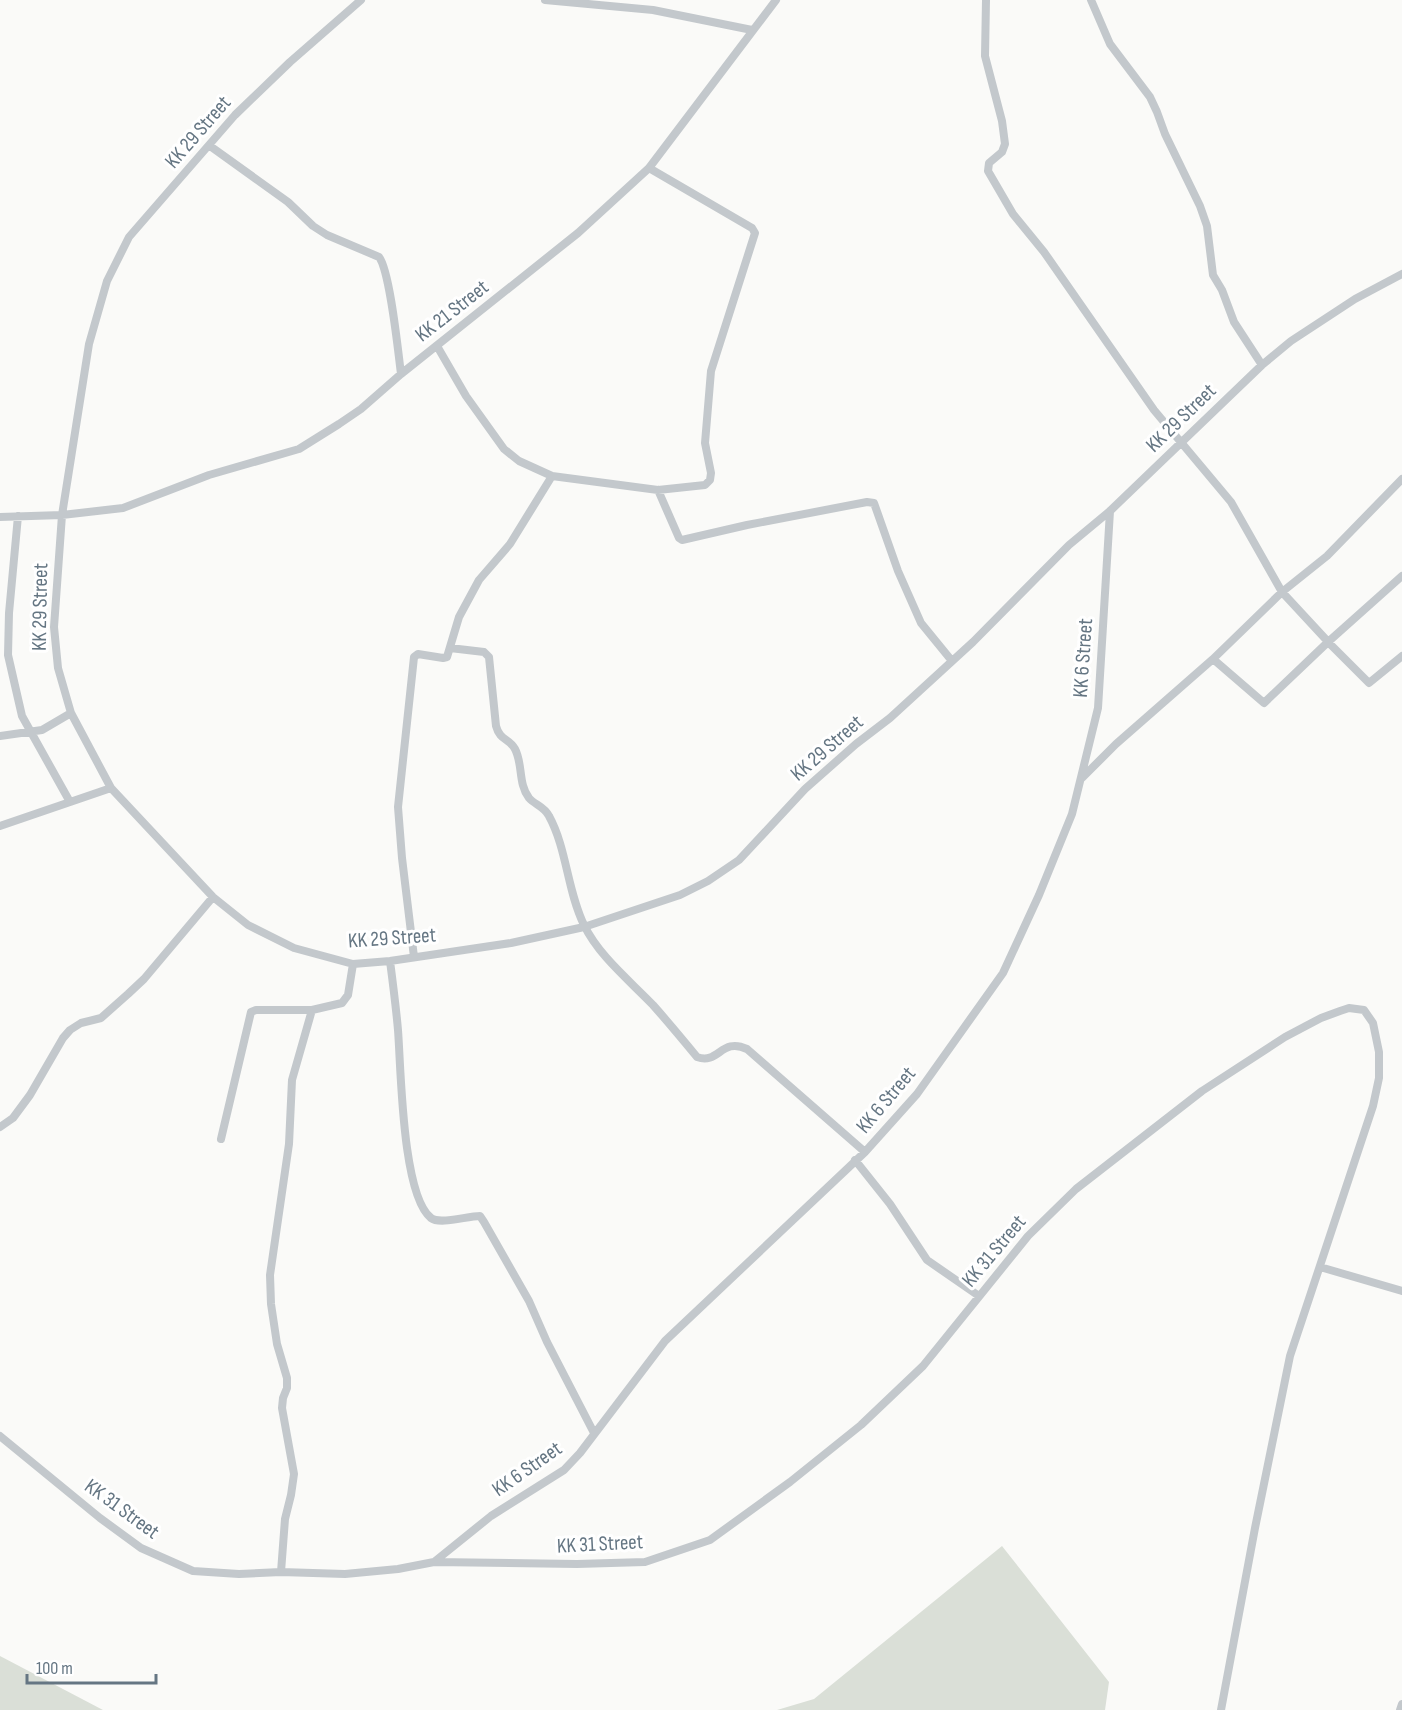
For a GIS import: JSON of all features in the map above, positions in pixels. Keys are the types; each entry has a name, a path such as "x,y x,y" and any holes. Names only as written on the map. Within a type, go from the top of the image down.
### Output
{"street":[{"name":"KK 29 Street","path":"361,0 290,62 235,115 129,237 108,281 89,344 62,515 54,627 58,668 71,712 111,788 213,897 248,925 294,948 353,964 390,961 511,943 584,927 680,895 708,881 739,860 804,789 890,718 952,661 1068,545 1110,512 1262,365 1291,341 1355,299 1402,274"},
{"path":"545,0 653,10 752,30"},
{"name":"KK 21 Street","path":"0,517 62,515 123,508 209,476 299,449 361,409 401,374 578,233 649,168 776,0"},
{"path":"986,0 985,56 1002,121 1005,144 1002,152 988,166 990,175 1013,214 1044,252 1154,410 1231,502 1282,592 1369,683 1402,656"},
{"path":"1091,0 1110,44 1150,97 1200,206 1207,226 1213,275 1222,290 1237,328 1262,365"},
{"path":"210,146 288,202 313,226 327,235 379,257 383,263 387,280 401,374"},
{"path":"437,346 466,396 504,449 519,461 552,476 658,490 705,485 710,480 711,473 705,443 711,371 755,233 752,228 649,168"},
{"path":"414,957 398,807 414,657 418,654 447,657 459,617 479,580 510,544 552,476"},
{"path":"1080,779 1116,744 1213,659 1282,592 1327,556 1402,479"},
{"path":"658,490 681,540 747,525 867,502 874,503 898,571 921,623 952,661"},
{"name":"KK 6 Street","path":"434,1562 491,1516 564,1470 580,1453 665,1341 855,1161 917,1094 1003,973 1040,895 1072,814 1098,708 1110,512"},
{"path":"18,516 9,613 8,655 22,716 70,802"},
{"path":"1213,659 1264,703 1402,576"},
{"path":"450,648 484,652 489,657 498,735 514,747 518,755 522,782 529,798 543,807 550,816 560,845 571,894 584,927 606,957 654,1006 698,1057 704,1060 711,1058 731,1045 747,1049 864,1152"},
{"path":"0,736 42,730 71,712"},
{"path":"0,826 111,788"},
{"path":"0,1127 12,1118 30,1095 70,1030 81,1023 100,1018 128,994 144,979 213,897"},
{"path":"390,961 398,1029 405,1134 416,1192 424,1211 432,1220 438,1221 480,1216 529,1302 594,1433"},
{"path":"221,1139 251,1012 256,1010 312,1010 342,1003 348,995 353,964"},
{"name":"KK 31 Street","path":"0,1436 91,1511 141,1548 193,1571 238,1574 281,1572 345,1574 399,1569 434,1562 578,1564 645,1562 710,1540 790,1482 861,1425 923,1366 1028,1236 1076,1189 1202,1091 1285,1037 1321,1018 1349,1008 1364,1010 1373,1023 1379,1052 1379,1077 1373,1106 1290,1356 1254,1528 1221,1710"},
{"path":"281,1572 285,1519 294,1473 282,1408 287,1378 277,1344 271,1304 270,1275 289,1144 292,1080 312,1010"},
{"path":"855,1161 891,1204 927,1260 979,1296"},
{"path":"1320,1267 1402,1291"},
{"path":"1400,1710 1402,1704"}],"shaded area":[{"path":"1002,1546 1109,1682 1105,1710 777,1710 814,1699"},
{"path":"0,1656 103,1710 0,1710"}]}
